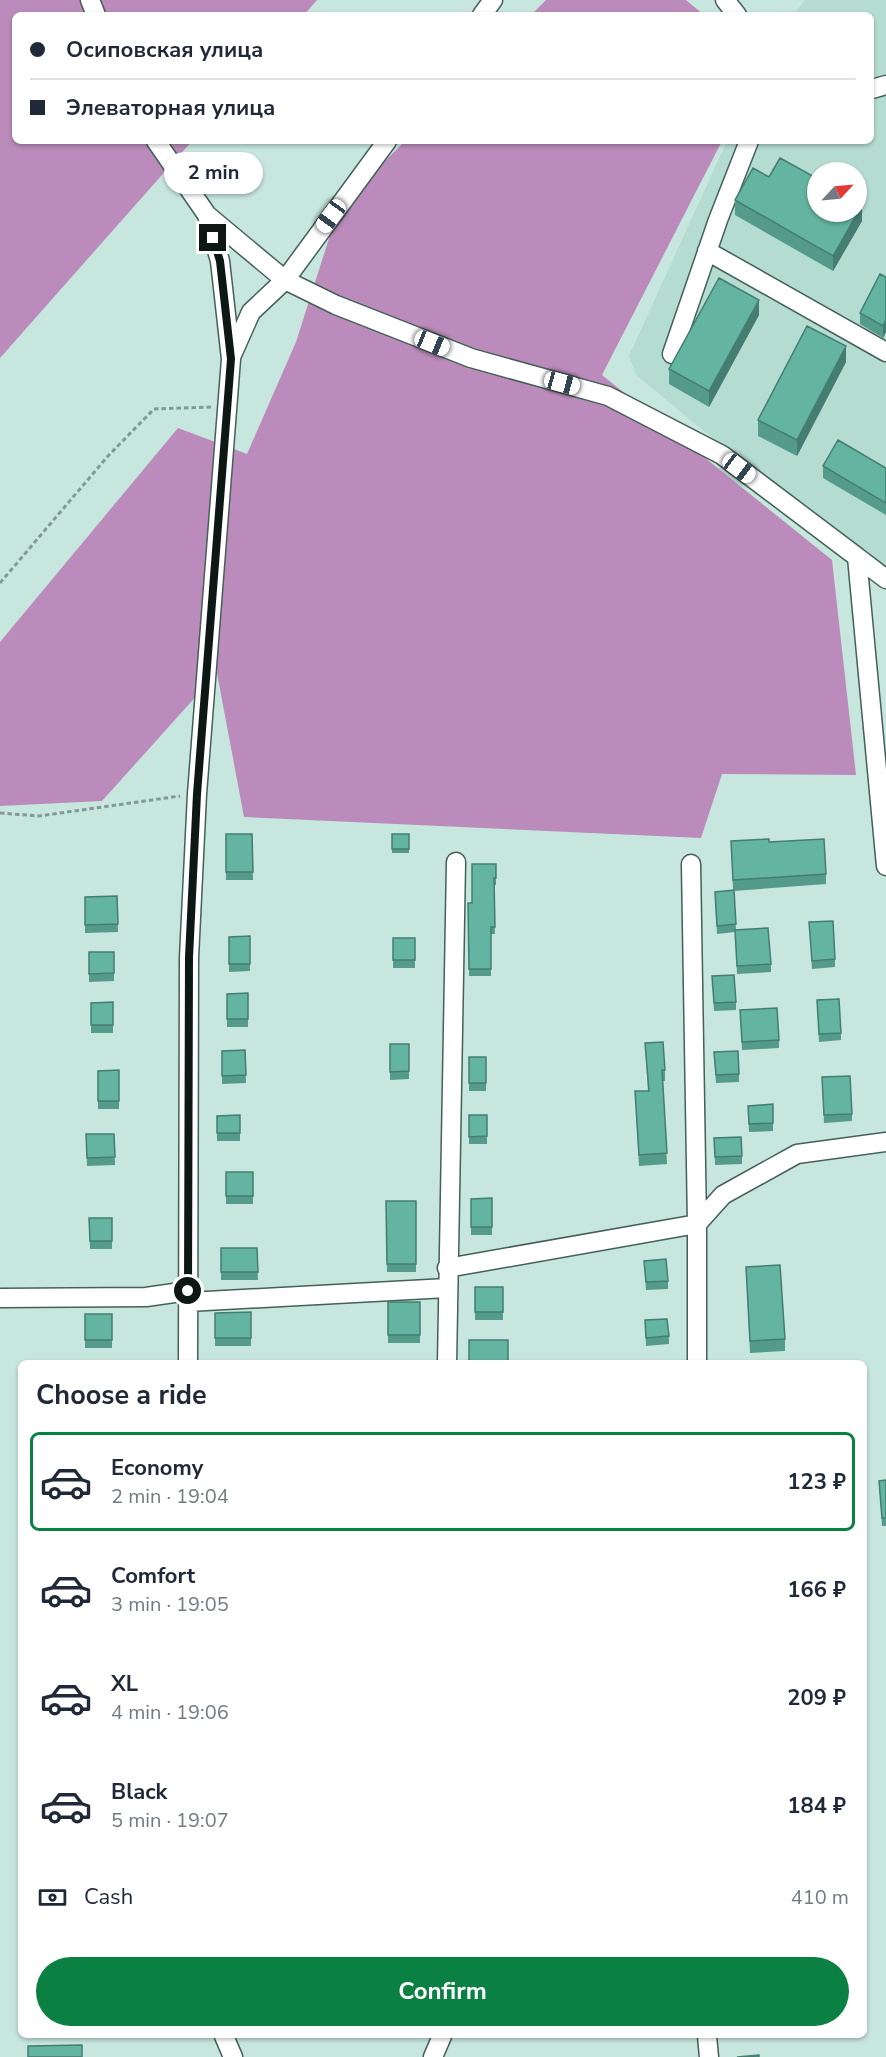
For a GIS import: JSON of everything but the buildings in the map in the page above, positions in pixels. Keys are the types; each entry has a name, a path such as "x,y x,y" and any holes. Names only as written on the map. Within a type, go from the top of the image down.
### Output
{"street":[{"path":"725,0 735,12"},
{"path":"158,144 207,215 285,280 336,305 471,358 608,396 722,455 886,579"},
{"path":"231,359 251,312 285,280 385,144"},
{"path":"672,354 707,251 748,144"},
{"path":"188,1360 189,957 197,794 231,359 220,261 207,215"},
{"path":"707,251 886,352"},
{"path":"857,557 886,866"},
{"path":"447,1360 456,862"},
{"path":"691,864 698,1224 697,1360"},
{"path":"447,1268 698,1224 723,1195 797,1154 886,1142"},
{"path":"0,1298 146,1297 447,1288"},
{"path":"226,2038 233,2057"},
{"path":"433,2057 441,2038"},
{"path":"707,2038 709,2057"}],"path":[{"path":"0,583 108,456 154,409 228,407"},
{"path":"0,813 39,816 197,794"}],"shaded area":[{"path":"0,0 317,0 307,12 12,12 12,144 189,144 0,358"},
{"path":"546,0 686,0 700,12 534,12"},
{"path":"805,0 886,0 886,567 857,557 636,375 629,356 726,144 874,144 874,12 795,12"},
{"path":"402,144 720,144 602,375 832,560 856,775 722,774 701,838 244,817 217,673 102,801 0,806 0,642 178,428 247,454 296,342 339,207"}],"route":[{"path":"188,1291 189,957 197,794 231,359 220,261 213,238"}]}
